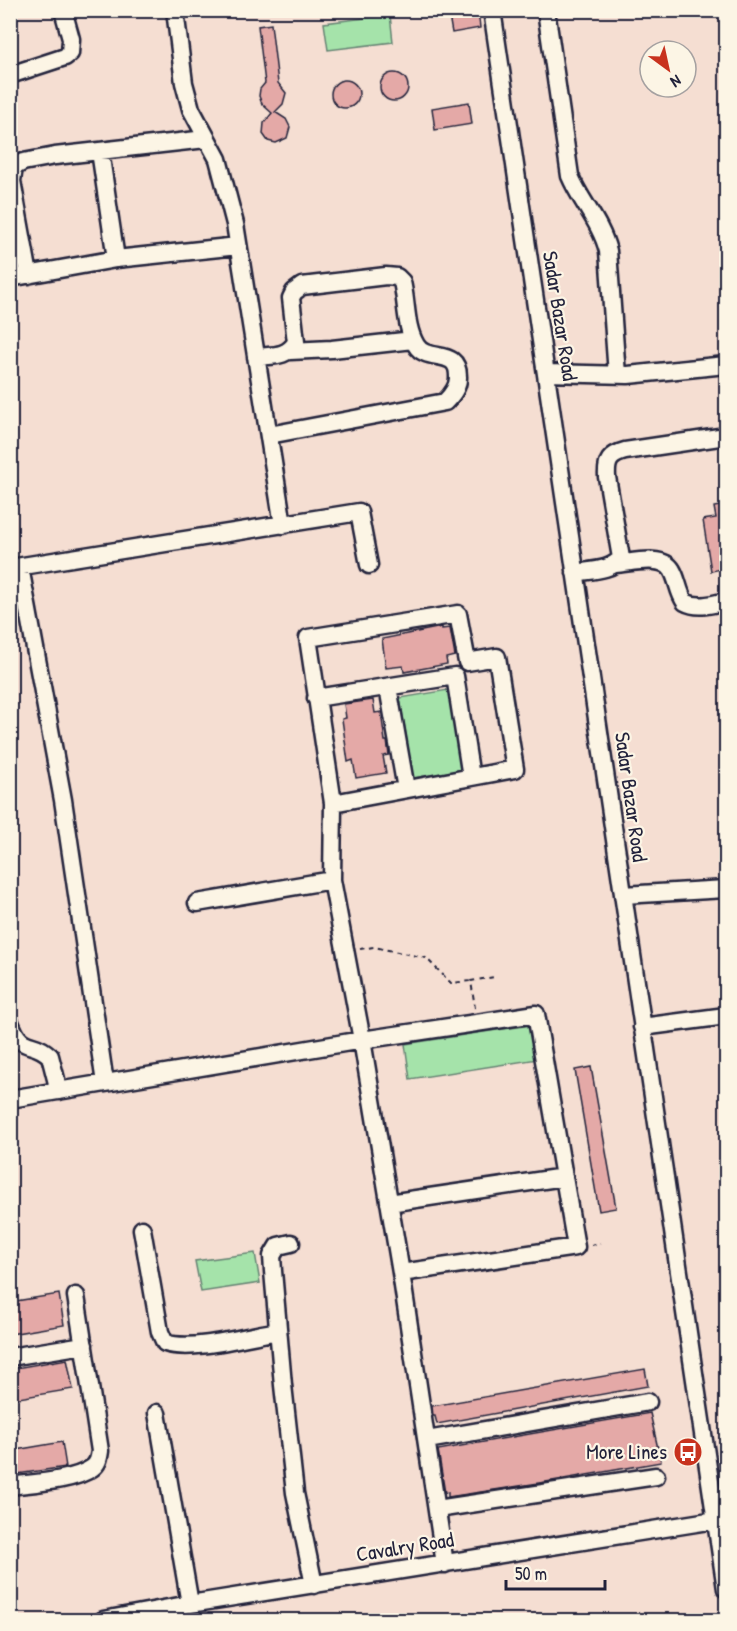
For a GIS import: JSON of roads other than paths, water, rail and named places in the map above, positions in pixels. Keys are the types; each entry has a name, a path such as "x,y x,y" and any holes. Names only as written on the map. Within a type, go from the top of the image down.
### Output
{"street":[{"path":"10,75 65,57 70,53 70,39 63,10"},
{"path":"175,10 184,83 191,109 218,159 238,246 283,525"},
{"name":"Sadar Bazar Road","path":"492,10 715,1520 724,1559 726,1589"},
{"path":"546,10 570,176 604,236 608,251 618,375"},
{"path":"29,274 12,181 14,167 23,162 206,138"},
{"path":"100,151 116,259"},
{"path":"10,278 116,259 238,246"},
{"path":"269,435 445,402 457,387 456,365 444,356 422,352 413,340 402,282 397,276 302,286 294,292 291,298 296,342 290,351"},
{"path":"256,357 280,355 290,351 413,340"},
{"path":"546,373 618,375 726,365"},
{"path":"616,564 621,558 621,552 607,477 606,466 609,459 625,451 726,436"},
{"path":"105,1083 63,800 15,567 359,512 369,565"},
{"path":"575,573 616,564 656,561 665,563 671,568 685,602 692,606 726,602"},
{"path":"445,1564 401,1273 362,1040 332,880 333,803 308,638 458,614 467,662"},
{"path":"316,698 455,676 467,662 497,657 515,769 333,803"},
{"path":"455,676 471,777"},
{"path":"388,687 406,789"},
{"path":"197,903 332,880"},
{"path":"623,895 726,889"},
{"path":"10,1100 362,1040 536,1014 576,1247 401,1273"},
{"path":"642,1027 726,1016"},
{"path":"10,1022 19,1041 46,1052 50,1056 59,1091"},
{"path":"389,1203 564,1177"},
{"path":"142,1229 160,1332 165,1343 194,1346 278,1331"},
{"path":"291,1243 278,1246 272,1256 295,1493 314,1585"},
{"path":"10,1486 70,1477 92,1468 98,1460 100,1451 76,1296"},
{"path":"10,1357 84,1345"},
{"path":"427,1440 648,1402"},
{"path":"157,1413 190,1604"},
{"path":"437,1509 656,1476"},
{"name":"Cavalry Road","path":"103,1620 715,1520"}],"place":[{"name":"More Lines","path":"688,1452"}]}
